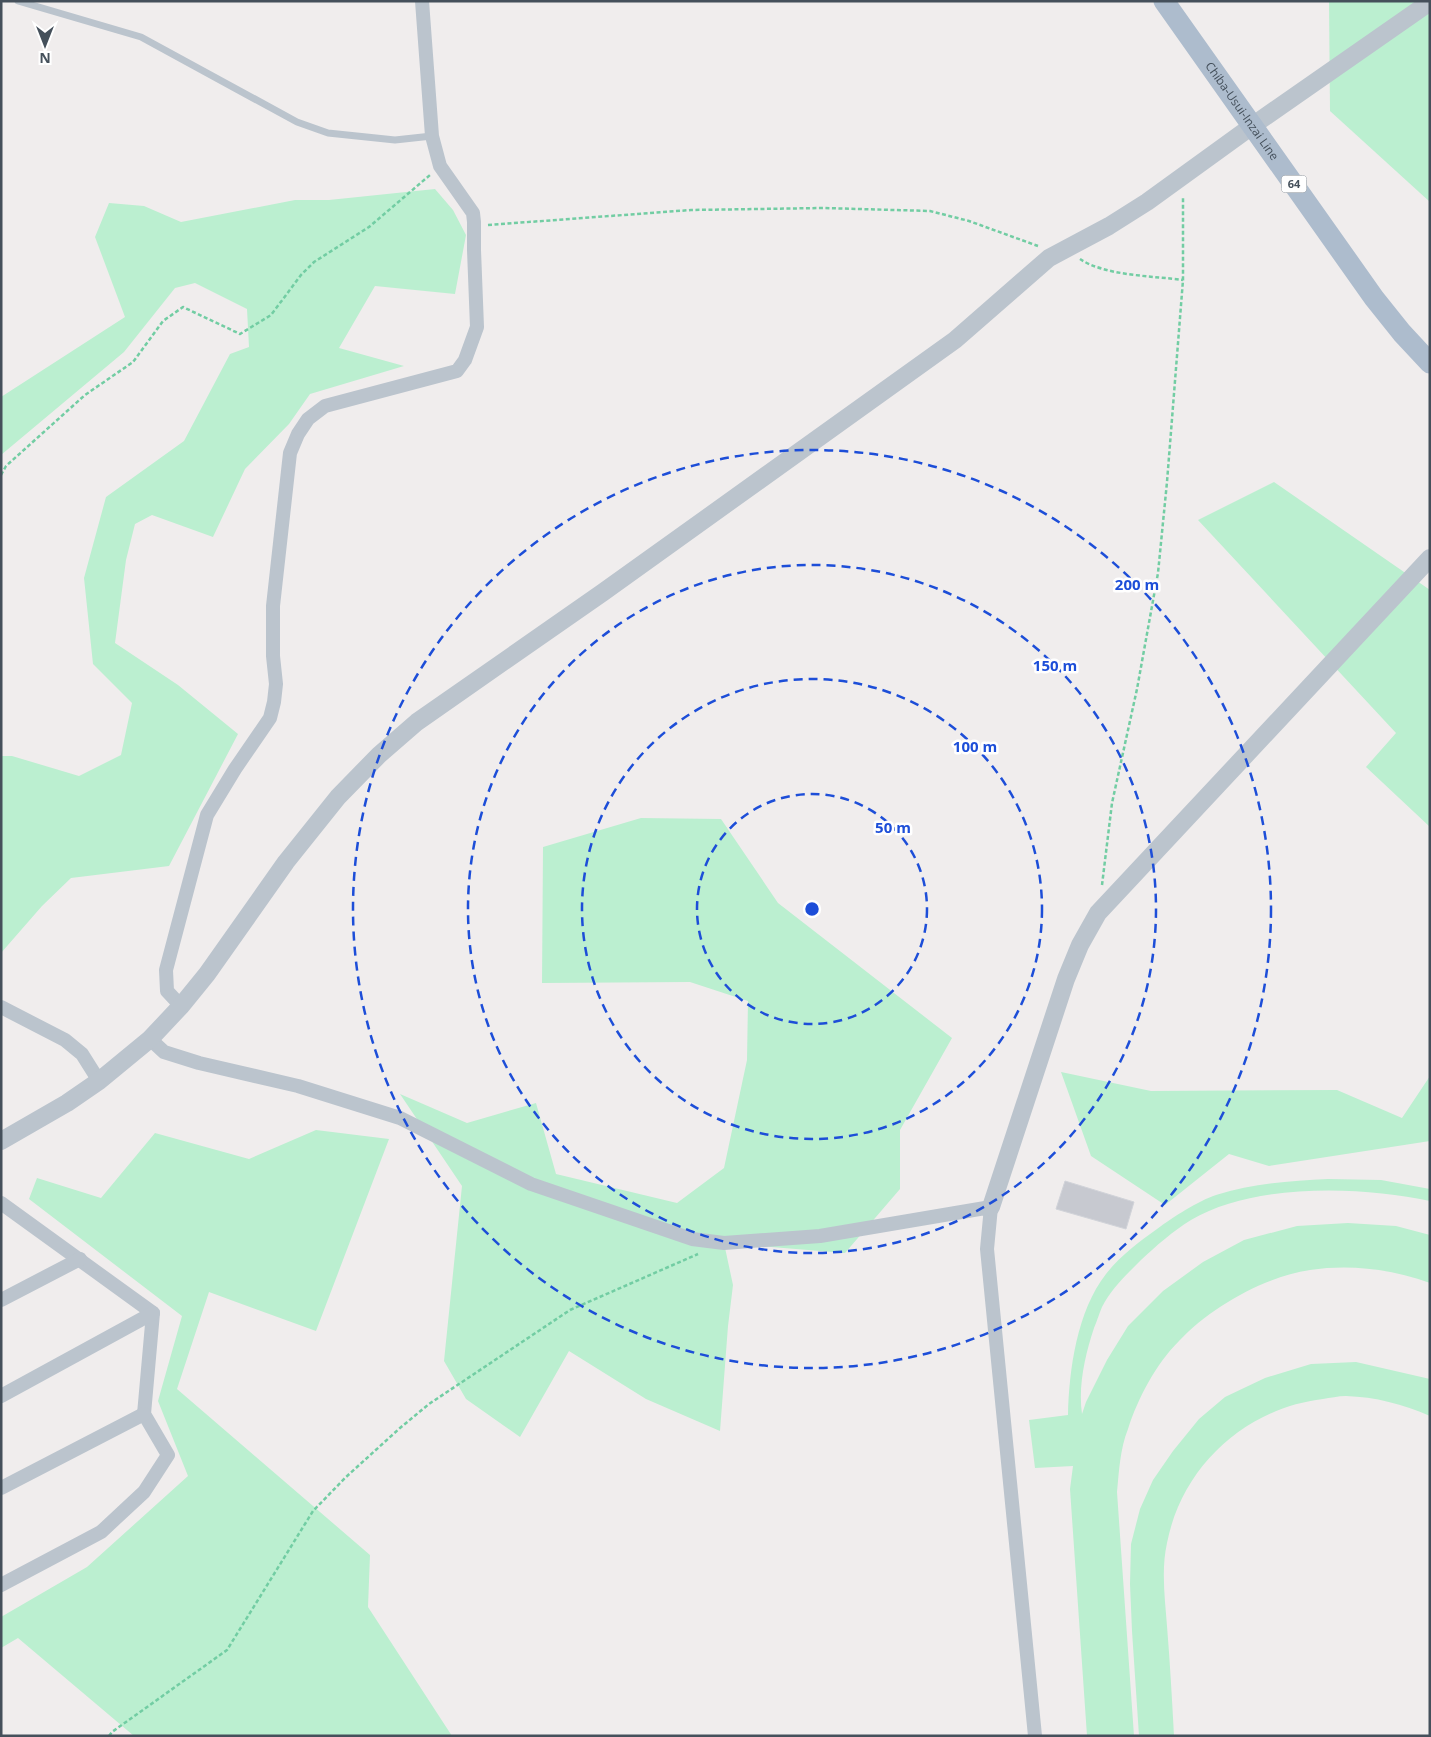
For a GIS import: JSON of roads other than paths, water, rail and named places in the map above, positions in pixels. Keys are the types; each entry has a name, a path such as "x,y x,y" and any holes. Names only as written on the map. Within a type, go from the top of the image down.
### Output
{"main road":[{"name":"Chiba-Usui-Inzai Line","path":"1164,1 1374,298 1402,333 1430,363"}],"street":[{"path":"181,1006 167,991 166,970 207,816 235,769 270,718 274,702 276,684 273,656 273,606 290,453 298,434 308,419 325,406 457,371 465,360 477,327 473,213 440,166 432,136 422,1"},
{"path":"1,1141 67,1103 99,1081 150,1040 207,974 286,862 338,797 379,755 417,722 602,593 955,340 1049,258 1147,202 1430,2"},
{"path":"1035,1736 987,1249 992,1207 1066,979 1080,945 1098,913 1430,558"},
{"path":"1,1007 66,1040 82,1054 99,1081"},
{"path":"150,1040 164,1052 199,1063 298,1086 400,1118 531,1184 692,1239 724,1243 820,1236 992,1207"},
{"path":"1,1203 154,1313"},
{"path":"1,1300 80,1259"},
{"path":"1,1396 154,1313"},
{"path":"1,1584 101,1532 144,1492 168,1455 144,1414 154,1313"},
{"path":"1,1488 144,1414"}],"lane":[{"path":"18,1 141,37 297,122 328,133 395,140 432,136"}]}
